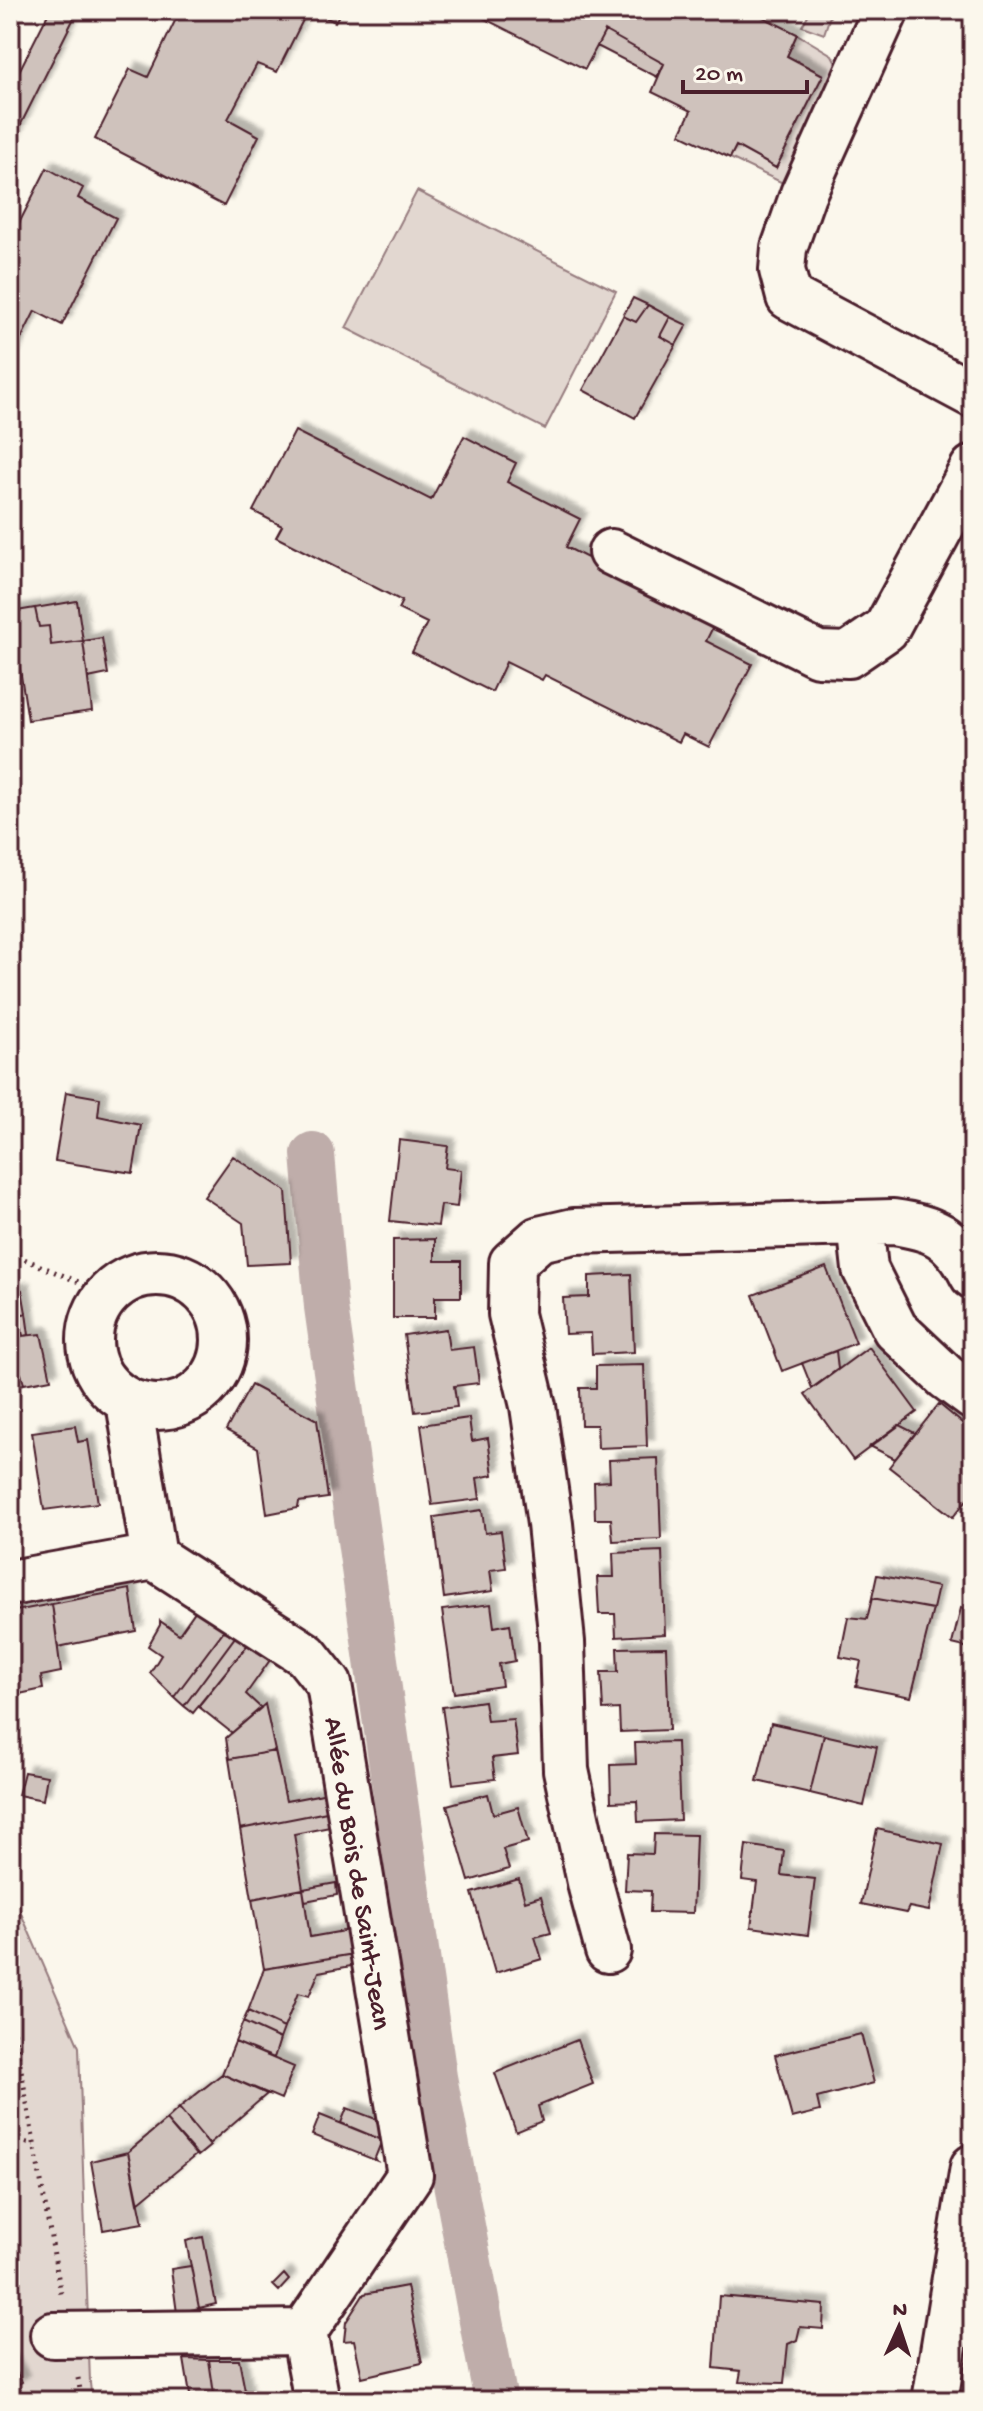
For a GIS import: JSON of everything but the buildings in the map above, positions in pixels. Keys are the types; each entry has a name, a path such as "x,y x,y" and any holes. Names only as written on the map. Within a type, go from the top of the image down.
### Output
{"street":[{"path":"886,10 803,194 784,248 782,270 789,297 973,395"},
{"path":"611,552 818,654 848,655 886,629 973,468"},
{"path":"608,1950 566,1770 562,1642 552,1538 533,1406 511,1314 512,1263 539,1239 574,1231 893,1222 927,1227 945,1238 973,1276"},
{"path":"860,1223 865,1269 895,1329 946,1377 973,1397"},
{"path":"147,1272 169,1274 191,1282 208,1296 220,1315 225,1338 222,1360 211,1380 195,1396 174,1405 151,1408 129,1402 111,1390 98,1374 90,1353 89,1332 95,1311 107,1294 125,1280 147,1272"},
{"path":"10,1583 154,1557 129,1402"},
{"name":"Allée du Bois de Saint-Jean","path":"154,1557 306,1655 329,1684 410,2175 304,2332"},
{"path":"935,2401 969,2212 973,2167"},
{"path":"58,2320 304,2332 317,2401"}],"path":[{"path":"10,1253 107,1294"},
{"path":"10,2008 34,2144 58,2320"},
{"path":"10,2140 34,2144"},
{"path":"77,2373 82,2401"}],"shaded area":[{"path":"811,10 832,10 824,34 802,26"},
{"path":"797,34 832,55 841,72 785,184 730,158 736,146 776,168 823,75 787,56"},
{"path":"417,191 616,291 545,429 346,328"},
{"path":"10,1888 79,2047 92,2401 10,2401"}],"waterway":[{"path":"313,1154 326,1307 435,2077 496,2401"}]}
